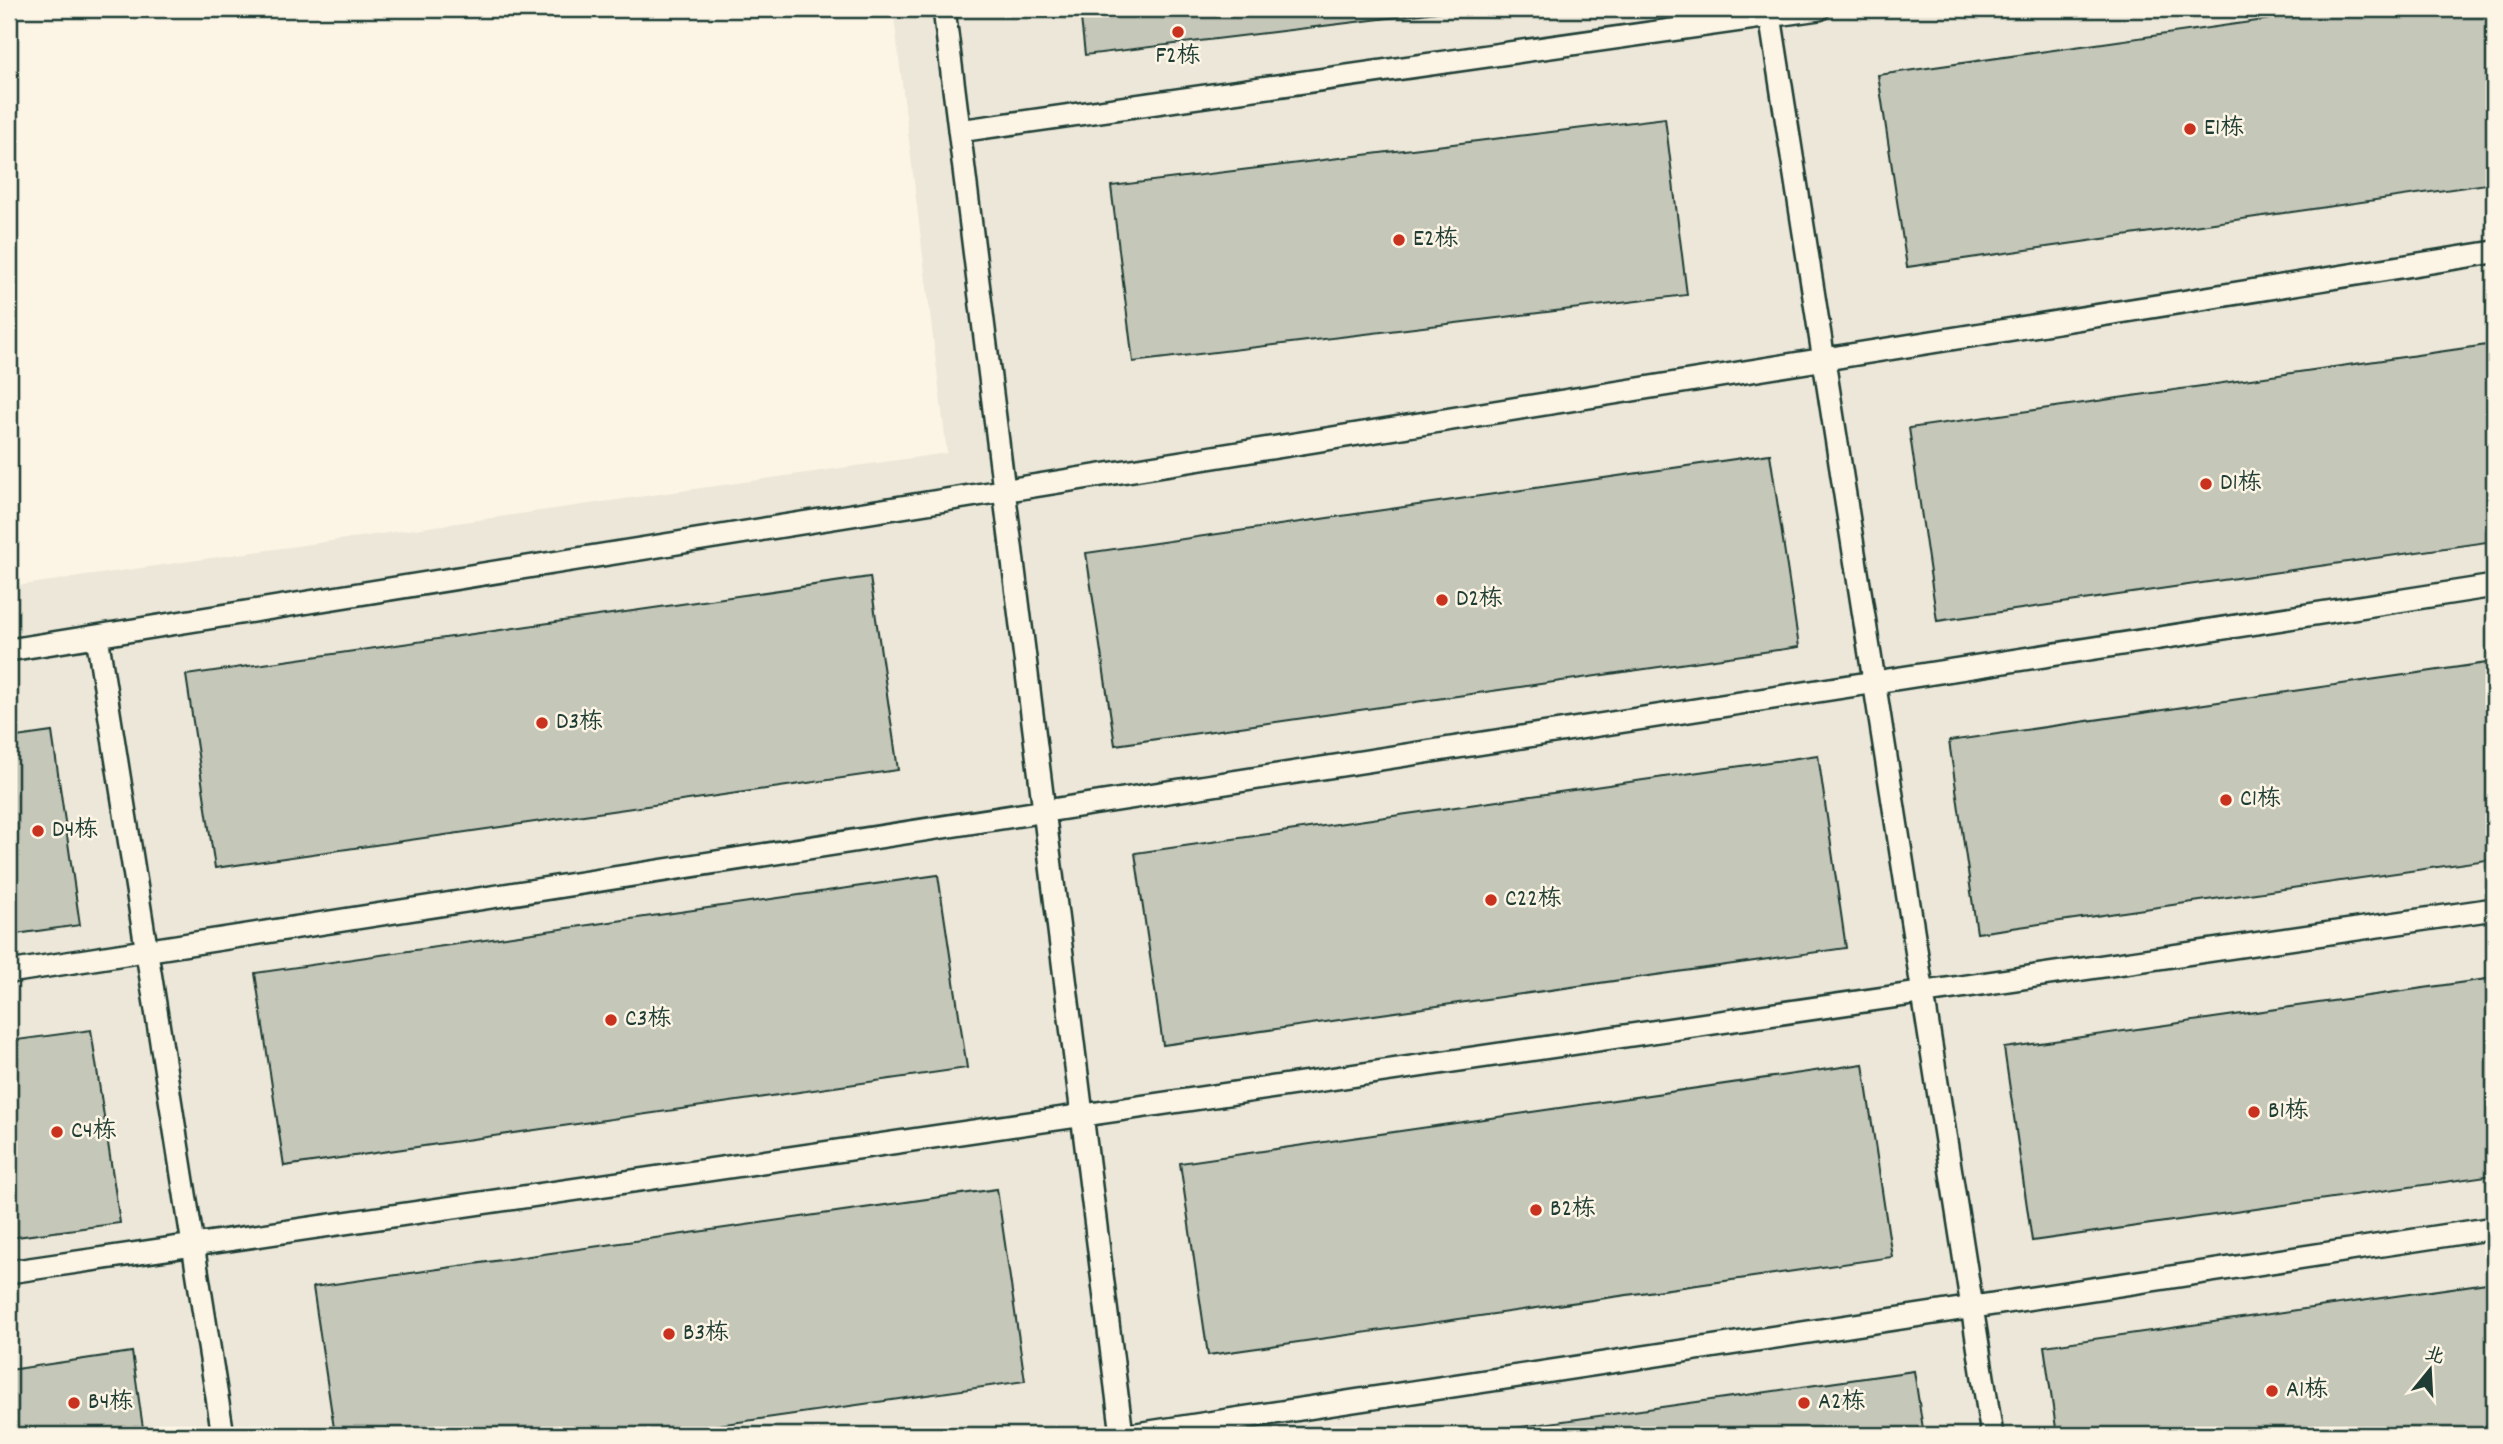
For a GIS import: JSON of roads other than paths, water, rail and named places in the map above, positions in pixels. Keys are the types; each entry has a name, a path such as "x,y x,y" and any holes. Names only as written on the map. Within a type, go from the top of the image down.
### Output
{"lane":[{"path":"944,9 1122,1435"},
{"path":"959,131 1770,12 1819,9"},
{"path":"1770,12 1992,1435"},
{"path":"9,650 2494,252"},
{"path":"9,972 2494,586"},
{"path":"97,636 223,1435"},
{"path":"9,1272 2494,909"},
{"path":"1130,1435 2494,1228"}],"place":[{"name":"F2栋","path":"1178,32"},
{"name":"E1栋","path":"2190,129"},
{"name":"E2栋","path":"1399,240"},
{"name":"D1栋","path":"2206,484"},
{"name":"D2栋","path":"1442,600"},
{"name":"D3栋","path":"542,723"},
{"name":"C1栋","path":"2226,800"},
{"name":"D4栋","path":"38,831"},
{"name":"C22栋","path":"1491,900"},
{"name":"C3栋","path":"611,1020"},
{"name":"B1栋","path":"2254,1112"},
{"name":"C4栋","path":"57,1132"},
{"name":"B2栋","path":"1536,1210"},
{"name":"B3栋","path":"669,1334"},
{"name":"A1栋","path":"2272,1391"},
{"name":"B4栋","path":"74,1403"},
{"name":"A2栋","path":"1804,1403"}]}
